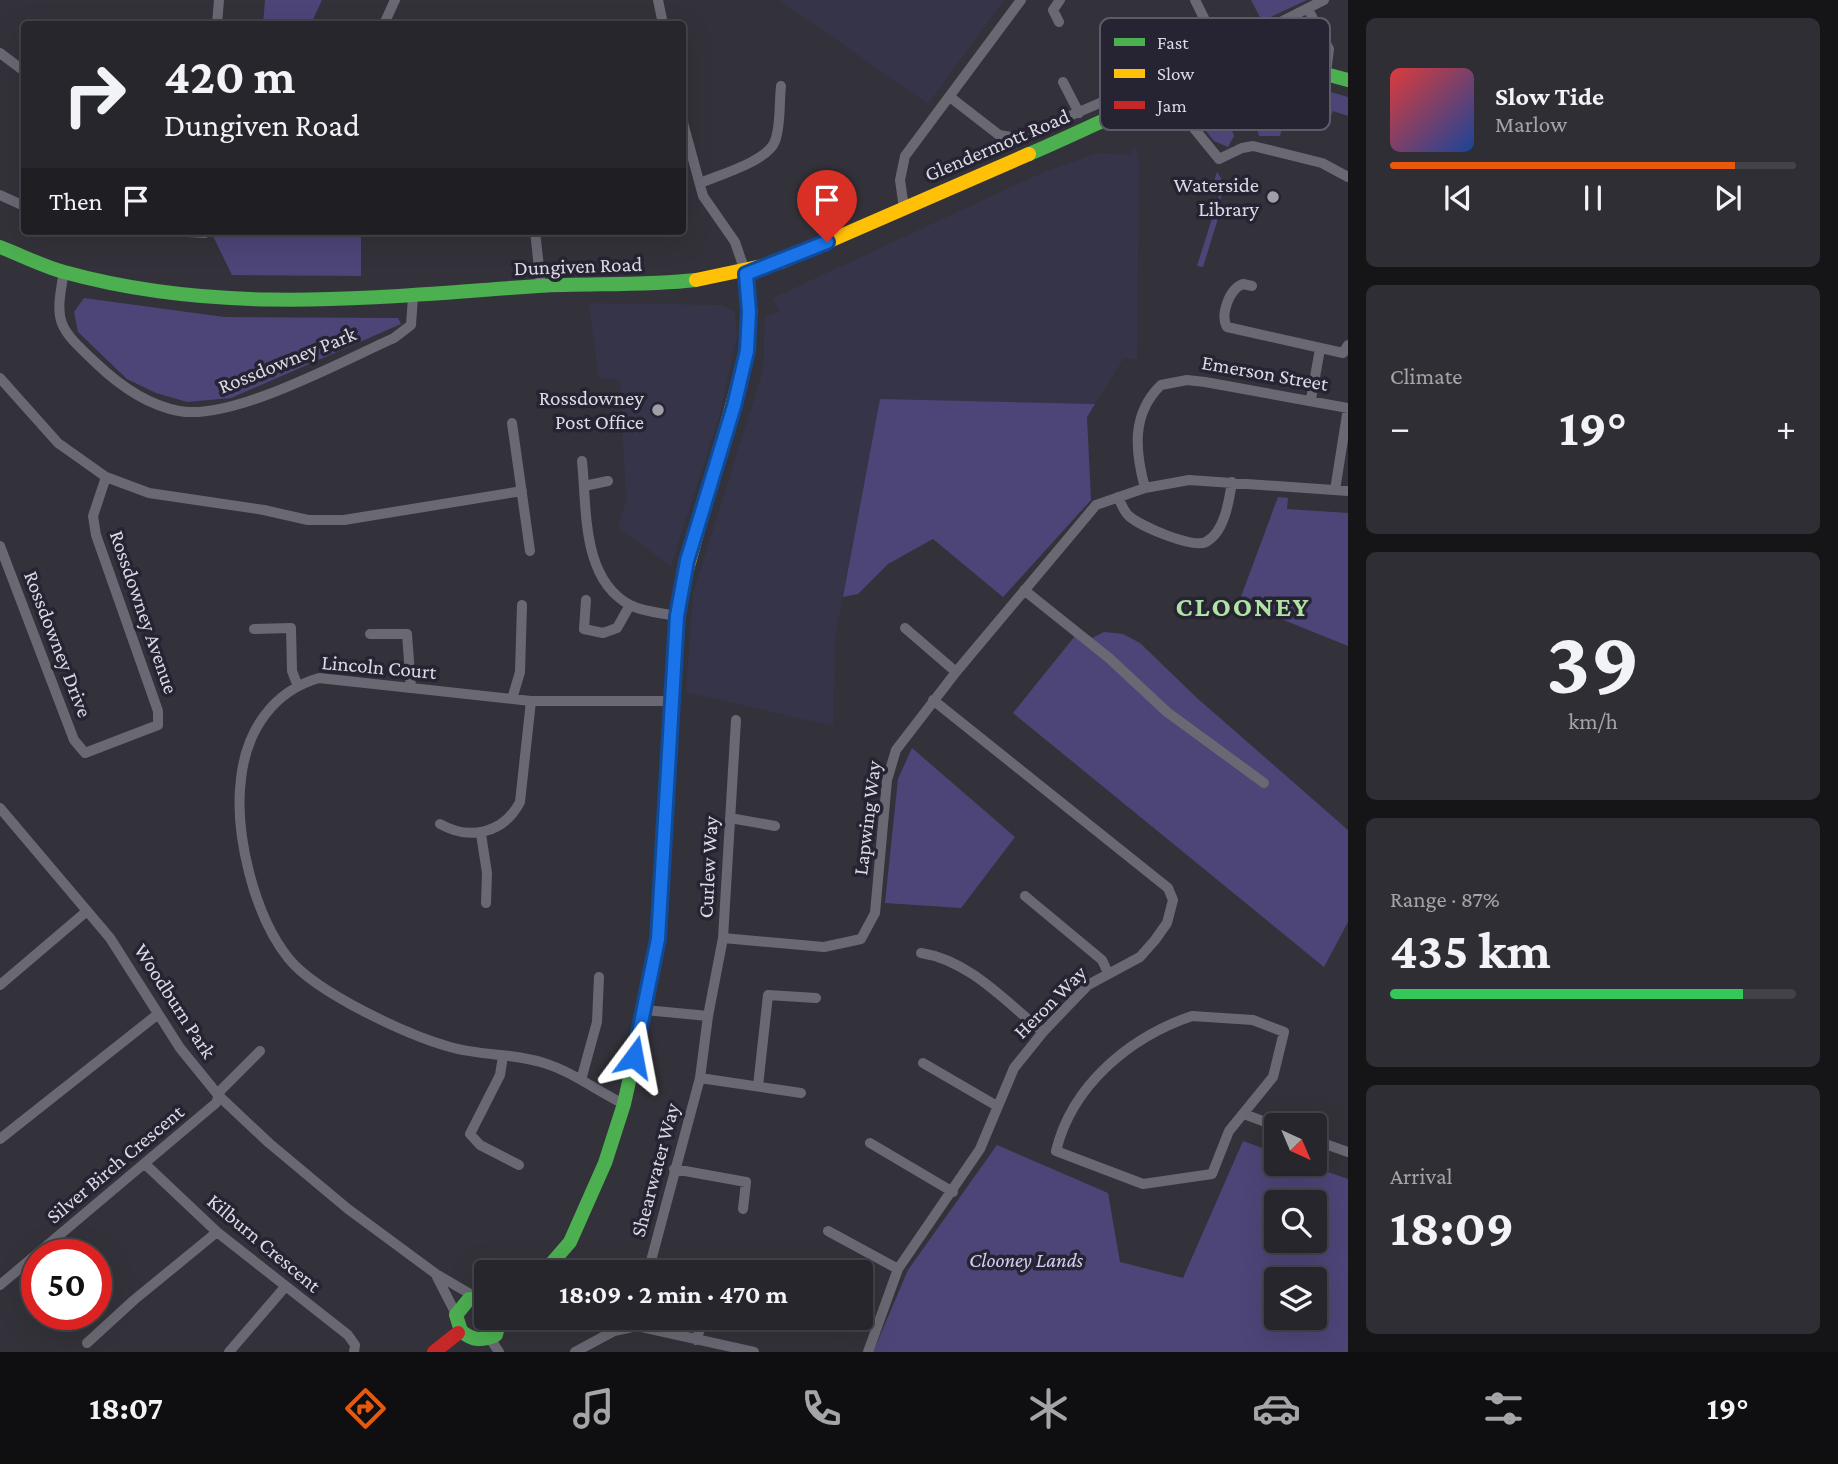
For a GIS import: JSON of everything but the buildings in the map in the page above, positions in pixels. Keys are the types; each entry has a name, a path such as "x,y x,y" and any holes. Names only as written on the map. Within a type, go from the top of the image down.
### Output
{"main road":[{"name":"Glendermott Road","path":"1330,74 1348,80"},
{"name":"Glendermott Road","path":"904,208 991,168 1100,123"},
{"name":"Dungiven Road","path":"0,247 64,272 161,291 219,298 413,297 541,286 675,284 746,274 781,262 904,208"},
{"path":"554,1260 570,1242 586,1210 624,1104 645,1010 658,939 677,616 687,561 734,406 747,351 749,312 746,274"},
{"path":"458,1333 456,1314 463,1304 474,1301"},
{"path":"458,1333 477,1344 495,1346"},
{"path":"434,1352 458,1333"}],"street":[{"path":"217,21 219,0"},
{"path":"385,21 395,0"},
{"path":"657,0 662,21"},
{"path":"904,208 900,180 905,156 1021,0"},
{"path":"1195,0 1204,18"},
{"path":"1290,18 1324,0"},
{"path":"1056,2 1053,10 1059,22"},
{"path":"1308,9 1313,18"},
{"path":"0,53 21,69"},
{"path":"1063,82 1079,113"},
{"path":"699,183 761,156 772,148 776,139 780,86"},
{"path":"950,97 999,135 1018,138 1100,104"},
{"path":"1195,130 1219,159 1253,146 1322,163 1348,177"},
{"path":"686,134 699,183 709,205 735,242 746,274"},
{"path":"0,195 21,205"},
{"path":"535,235 541,286"},
{"name":"Rossdowney Park","path":"64,272 57,313 63,329 125,388 178,411 230,407 394,338 411,325 413,297"},
{"path":"1252,286 1242,284 1232,292 1223,316 1227,327 1343,354 1348,345"},
{"path":"1311,399 1320,349"},
{"path":"0,379 58,443 106,477 149,493 264,510 308,520 344,520 522,491"},
{"name":"Emerson Street","path":"1145,488 1135,439 1144,408 1161,385 1187,380 1311,399 1348,408"},
{"path":"1335,490 1348,408"},
{"path":"512,423 530,551"},
{"path":"582,461 595,566 609,587 630,605 677,616"},
{"name":"Rossdowney Avenue","path":"85,753 158,725 158,712 96,535 93,516 106,477"},
{"path":"1233,482 1226,513 1215,532 1208,541 1195,544 1147,527 1127,515 1118,497 1145,488 1189,480 1233,482 1348,491"},
{"path":"584,486 608,481"},
{"name":"Lapwing Way","path":"723,939 824,947 861,939 875,913 887,780 896,750 933,700 1096,505 1118,497"},
{"name":"Rossdowney Drive","path":"0,546 74,740 85,753"},
{"path":"1024,590 1109,658 1167,712 1264,783"},
{"path":"586,600 584,629 603,633 617,628 630,605"},
{"path":"512,699 520,672 522,605"},
{"path":"254,629 291,628 292,671 297,684"},
{"path":"905,628 956,672"},
{"path":"370,634 407,634 411,688"},
{"name":"Lincoln Court","path":"624,1104 582,1080 541,1062 453,1048 416,1037 338,996 291,961 283,950 255,889 241,846 239,802 242,766 258,725 279,696 297,684 319,678 531,701 671,701"},
{"name":"Heron Way","path":"868,1352 898,1269 980,1149 1014,1068 1043,1032 1088,985 1140,957 1167,923 1173,900 1168,888 933,700"},
{"path":"440,824 455,833 481,834 513,815 520,802 531,701"},
{"name":"Curlew Way","path":"708,1016 723,939 736,720"},
{"name":"Woodburn Park","path":"0,808 110,937 180,1048 219,1096 309,1178 436,1274 474,1295"},
{"path":"730,818 775,826"},
{"path":"481,834 487,873 486,903"},
{"path":"1025,896 1102,960 1108,973"},
{"path":"0,985 87,911"},
{"path":"920,953 940,956 962,966 1043,1032"},
{"path":"582,1080 597,1022 599,977"},
{"path":"758,1086 768,995 816,998"},
{"path":"645,1010 708,1016"},
{"path":"0,1139 158,1014"},
{"name":"Shearwater Way","path":"652,1260 700,1078 708,1016"},
{"path":"1192,1016 1253,1020 1284,1032 1273,1077 1244,1114 1229,1131 1212,1174 1143,1184 1056,1151 1062,1125 1085,1092 1112,1061 1150,1033 1192,1016"},
{"name":"Silver Birch Crescent","path":"0,1285 216,1103 219,1096 260,1051"},
{"path":"503,1056 500,1075 470,1134 480,1145 519,1165"},
{"path":"923,1063 997,1106"},
{"path":"700,1078 801,1093"},
{"path":"1244,1114 1264,1122"},
{"path":"870,1143 953,1192"},
{"path":"1327,1145 1348,1152"},
{"name":"Kilburn Crescent","path":"145,1164 217,1232 348,1335 354,1349 366,1352"},
{"path":"674,1169 747,1182 743,1209"},
{"path":"828,1231 898,1269"},
{"path":"87,1343 217,1232"},
{"name":"Woodburn Park","path":"436,1274 456,1314"},
{"path":"229,1352 285,1287"},
{"path":"575,1352 614,1331 637,1326 754,1352"},
{"path":"696,1339 699,1330"}],"shaded area":[{"path":"779,0 1004,0 928,104"},
{"path":"1135,145 1139,161 1137,360 1124,358 1095,404 880,400 835,637 833,726 686,692 693,593 763,371 765,317 780,312 773,298 1037,175 1097,153 1130,155"},
{"path":"589,303 723,305 735,312 737,336 720,414 671,566 618,528 626,500 620,379 599,379"}],"green space":[{"path":"265,0 322,0 312,21 263,21"},
{"path":"1251,0 1307,0 1268,18 1260,18"},
{"path":"1330,92 1348,97 1348,116 1333,111 1330,119"},
{"path":"1205,130 1232,130 1234,136 1228,147 1214,141"},
{"path":"1257,130 1282,130 1280,136 1259,136"},
{"path":"1217,172 1228,189 1222,193 1217,210 1220,212 1203,267 1197,266 1220,193 1211,190"},
{"path":"212,235 361,235 361,276 232,275"},
{"path":"84,298 224,317 398,318 401,324 231,398 187,402 156,393 127,379 78,332 74,312"},
{"path":"880,399 1095,404 1087,417 1091,500 1003,597 933,539 888,564 858,594 843,597"},
{"path":"1278,497 1288,498 1287,509 1348,513 1348,646 1239,602"},
{"path":"1104,632 1123,634 1140,643 1197,698 1348,830 1348,922 1324,967 1013,713 1075,636 1086,641"},
{"path":"912,748 1015,837 961,908 885,903 898,779"},
{"name":"Clooney Lands","path":"1243,1141 1264,1149 1264,1176 1327,1176 1327,1172 1348,1179 1348,1352 873,1352 908,1270 997,1145 1108,1193 1120,1262 1183,1278"}],"traffic: fast":[{"path":"1330,77 1348,80"},
{"path":"1029,154 1100,122"},
{"path":"0,247 56,270 123,286 241,299 359,298 538,286 696,280"},
{"path":"554,1260 570,1242 605,1163 624,1104 645,1010 658,939 677,616 682,588"},
{"path":"474,1299 469,1299 456,1315 461,1331 470,1337 482,1339 496,1335 497,1330"}],"traffic: slow":[{"path":"696,280 781,262 1029,154"},
{"path":"682,588 747,351 749,312 746,274"}],"traffic: jam":[{"path":"434,1352 458,1333"}],"place":[{"name":"Waterside Library","path":"1273,197"},
{"name":"Rossdowney Post Office","path":"658,410"}],"district":[{"name":"CLOONEY","path":"1243,606"}],"route":[{"path":"634,1057 658,939 677,616 687,561 734,406 747,351 749,312 746,274 827,242"}]}
